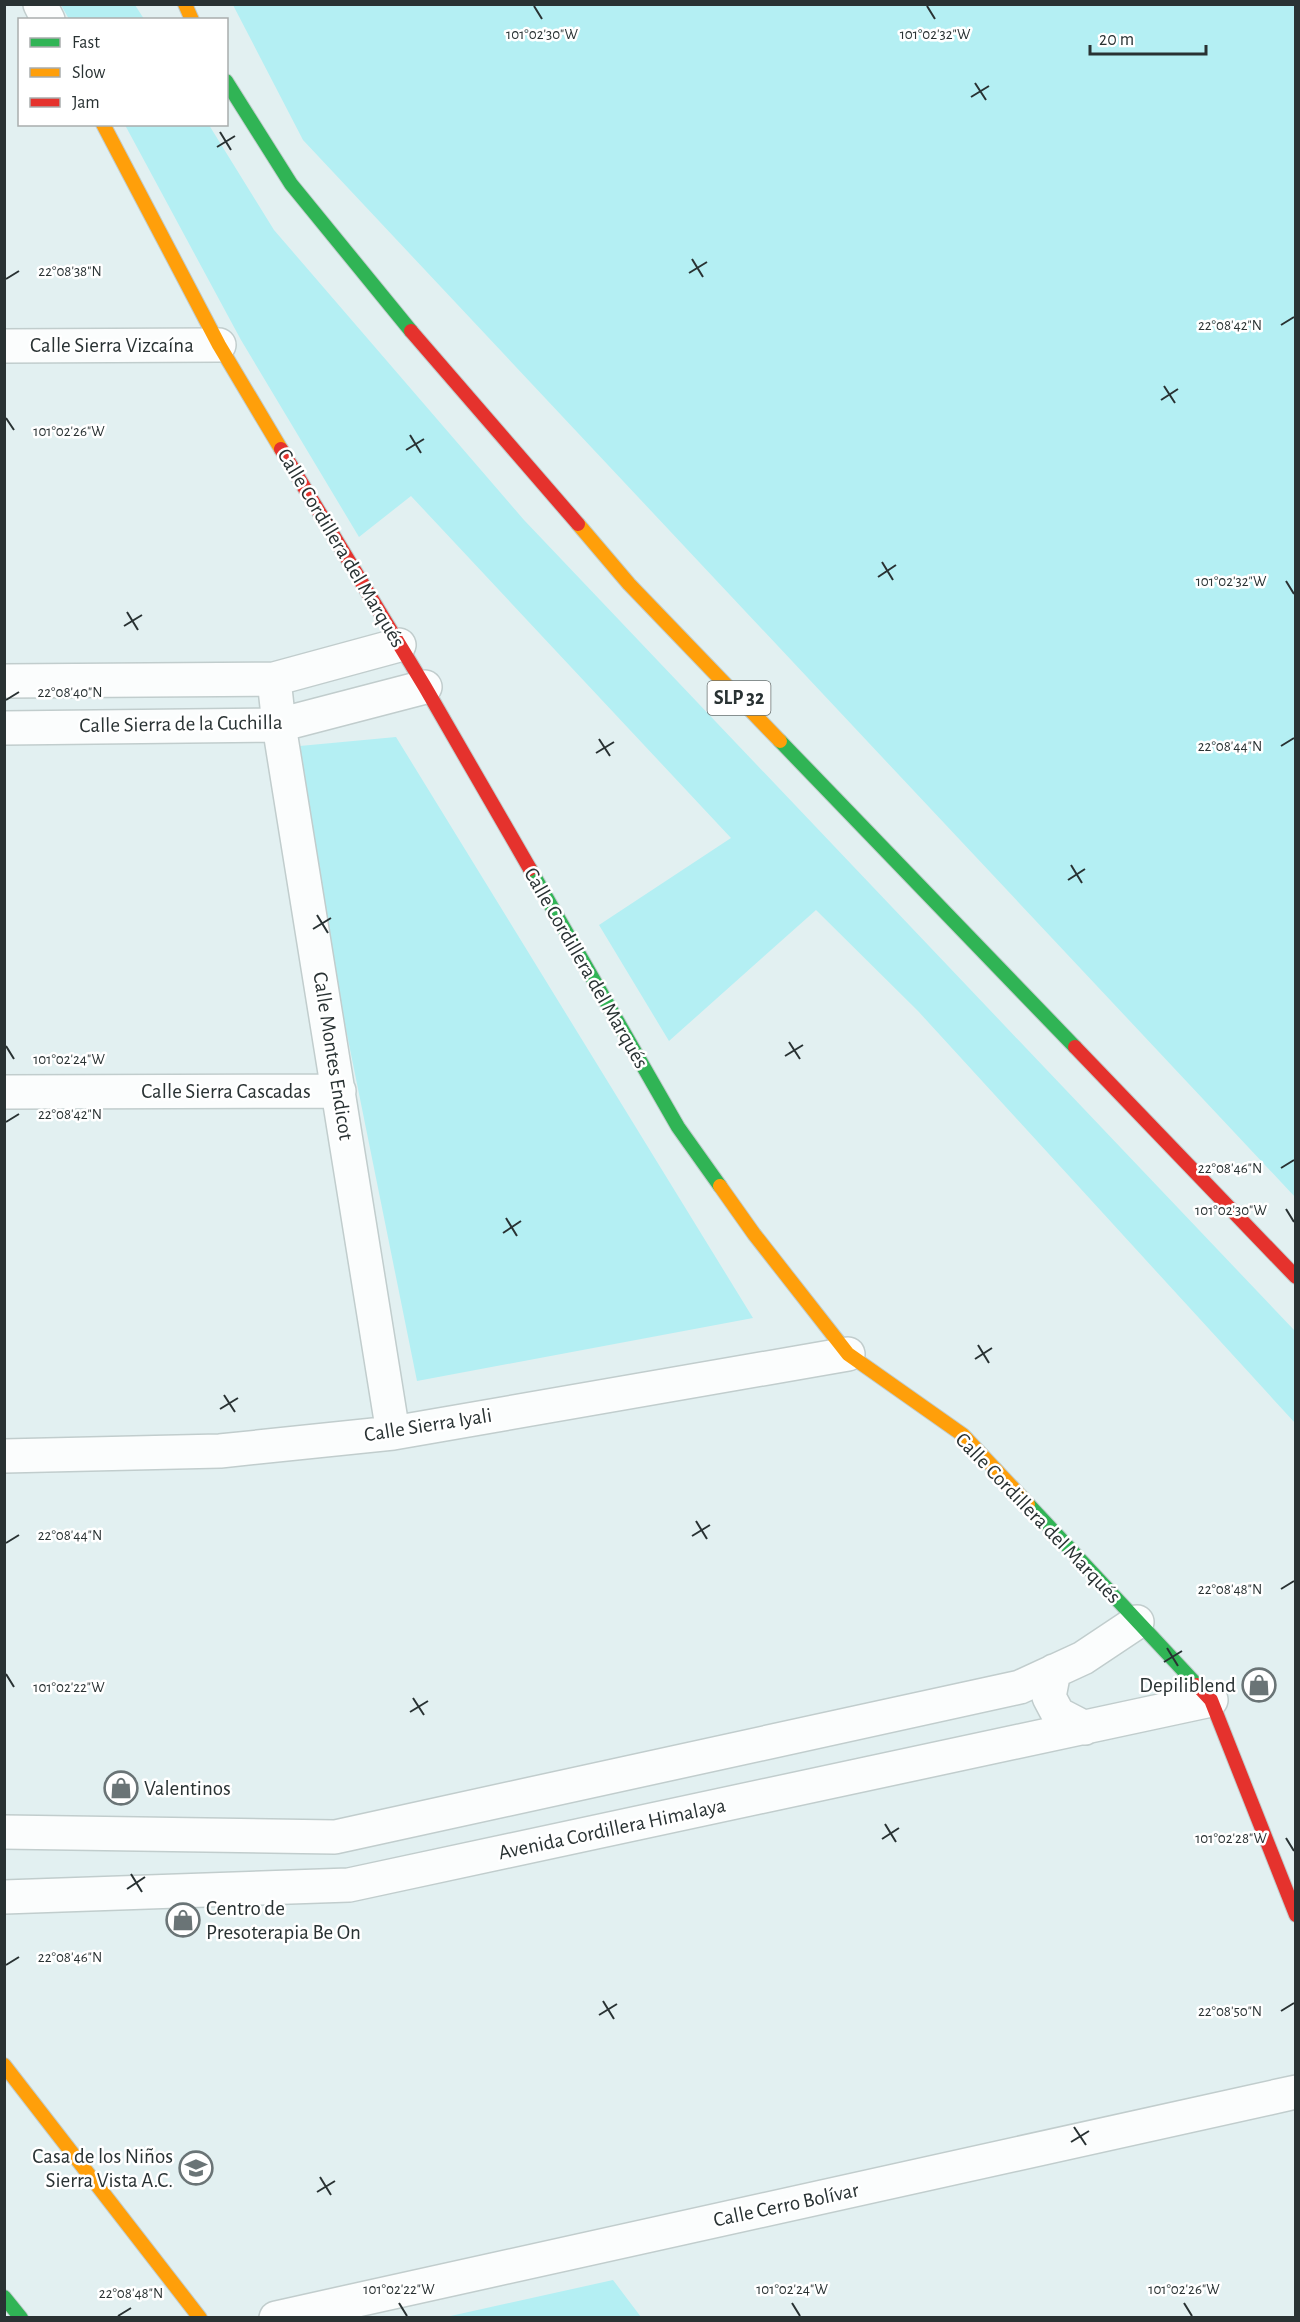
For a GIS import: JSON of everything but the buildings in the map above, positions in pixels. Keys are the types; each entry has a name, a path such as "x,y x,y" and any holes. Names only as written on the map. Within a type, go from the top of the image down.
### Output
{"street":[{"path":"40,4 47,18"},
{"path":"184,4 191,18"},
{"name":"SLP 32","path":"228,84 291,184 407,326 629,584 1296,1277"},
{"name":"Calle Cordillera del Marqués","path":"104,126 219,345 425,687 678,1127 754,1234 848,1354 963,1435 1211,1701"},
{"name":"Calle Sierra Vizcaína","path":"4,346 219,345"},
{"name":"Calle Sierra de la Cuchilla","path":"4,681 273,679 399,645"},
{"name":"Calle Montes Endicot","path":"273,679 393,1433"},
{"name":"Calle Sierra de la Cuchilla","path":"4,728 279,725 425,687"},
{"name":"Calle Sierra Cascadas","path":"4,1092 339,1091"},
{"name":"Calle Sierra Iyali","path":"4,1456 220,1451 393,1433 848,1354"},
{"path":"4,1832 335,1837 1020,1687 1083,1658 1137,1622"},
{"path":"1054,1671 1049,1697 1058,1714 1085,1728"},
{"path":"1211,1701 1296,1915"},
{"name":"Avenida Cordillera Himalaya","path":"4,1897 349,1885 1211,1701"},
{"path":"4,2065 200,2318"},
{"name":"Calle Cerro Bolívar","path":"276,2318 1296,2092"},
{"path":"4,2297 21,2318"}],"shaded area":[{"path":"61,5 135,5 143,18 68,18"},
{"path":"233,5 1295,5 1295,1197 303,140"},
{"path":"126,126 210,126 274,230 524,520 1295,1331 1295,1423 918,1011 816,910 669,1041 599,925 731,838 411,496 359,537 241,340"},
{"path":"396,737 753,1318 417,1381 289,747"},
{"path":"613,2280 641,2317 446,2317"}],"traffic: fast":[{"path":"228,84 291,184 411,331"},
{"path":"780,741 1075,1047"},
{"path":"530,869 678,1127 720,1186"},
{"path":"1028,1504 1197,1685"},
{"path":"4,2297 21,2318"}],"traffic: slow":[{"path":"185,4 191,18"},
{"path":"104,126 219,345 281,449"},
{"path":"578,524 629,584 780,741"},
{"path":"720,1186 754,1234 848,1354 963,1435 1028,1504"},
{"path":"4,2065 200,2318"}],"traffic: jam":[{"path":"411,331 578,524"},
{"path":"281,449 425,687 530,869"},
{"path":"1075,1047 1296,1277"},
{"path":"1197,1685 1211,1700 1296,1915"}],"place":[{"name":"Depiliblend","path":"1259,1685"},
{"name":"Valentinos","path":"121,1788"},
{"name":"Centro de Presoterapia Be On","path":"183,1920"},
{"name":"Casa de los Niños Sierra Vista A.C.","path":"196,2168"}]}
